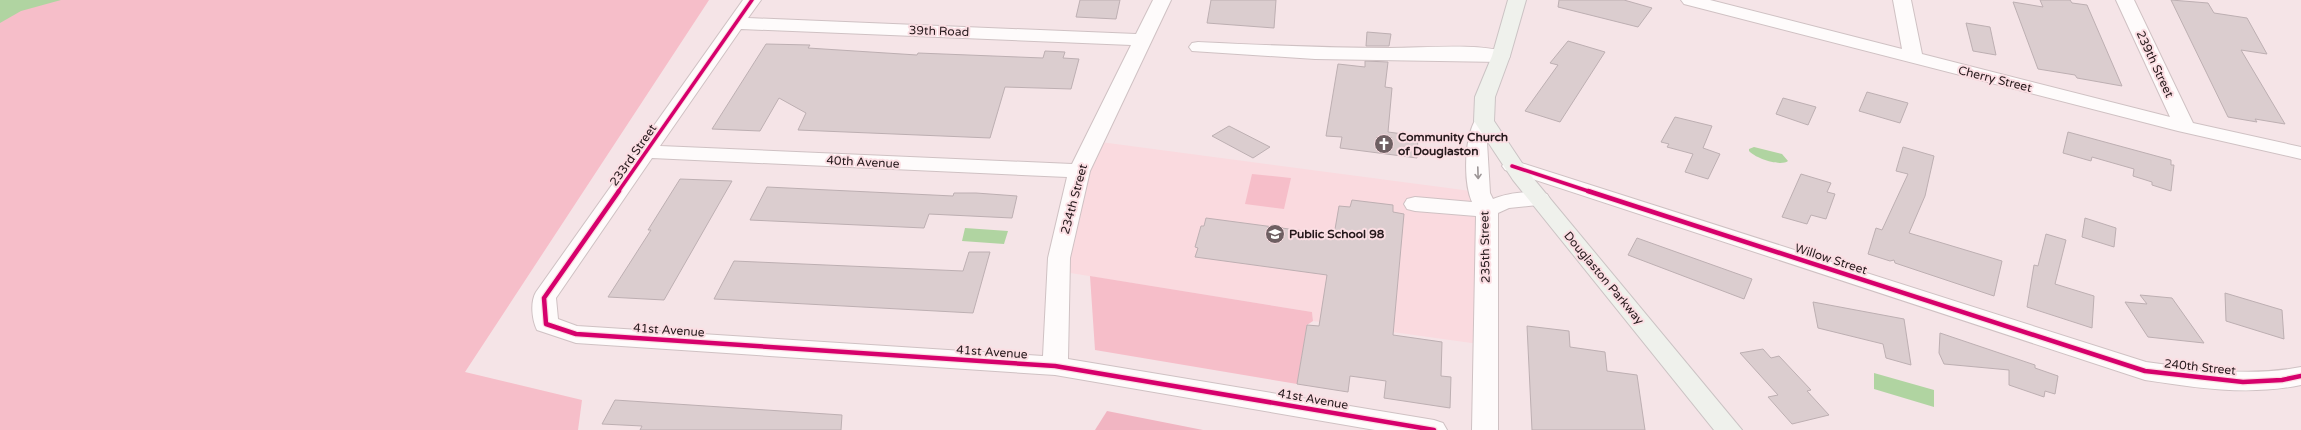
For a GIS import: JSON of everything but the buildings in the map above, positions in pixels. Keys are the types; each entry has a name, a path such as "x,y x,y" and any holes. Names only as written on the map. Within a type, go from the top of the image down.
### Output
{"main road":[{"name":"235th Street","path":"1484,121 1485,97 1501,56 1517,0"},
{"name":"Douglaston Parkway","path":"1484,121 1512,166 1729,430"}],"street":[{"name":"233rd Street","path":"546,324 544,298 752,0"},
{"name":"234th Street","path":"1055,366 1059,258 1079,171 1141,40 1162,0"},
{"name":"Cherry Street","path":"1690,0 2185,127 2301,153"},
{"path":"1902,0 1913,57"},
{"name":"239th Street","path":"2125,0 2185,127"},
{"name":"39th Road","path":"736,23 1141,40"},
{"path":"1198,47 1315,53 1466,54 1501,56"},
{"name":"235th Street","path":"1484,121 1477,142 1479,193 1487,210 1486,430"},
{"name":"40th Avenue","path":"647,152 1079,171"},
{"name":"Willow Street","path":"1512,166 2144,371"},
{"path":"1415,204 1487,210 1505,202 1539,199"},
{"name":"41st Avenue","path":"546,324 576,334 1055,366 1360,424 1434,430"},
{"name":"240th Street","path":"2144,371 2217,381 2282,381 2301,376"}],"shaded area":[{"path":"0,0 709,0 465,372 582,400 578,430 0,430"},
{"path":"0,0 61,0 21,11 0,23"},
{"name":"Public School 98","path":"1093,141 1486,193 1486,345 1313,321 1312,312 1058,271"},
{"path":"1754,147 1782,154 1788,161 1779,163 1762,159 1749,151 1749,149"},
{"path":"1252,174 1291,178 1284,209 1245,204"},
{"path":"965,228 1008,231 1004,244 962,241"},
{"path":"1090,276 1312,312 1313,321 1307,325 1297,384 1095,350"},
{"path":"1874,373 1934,390 1934,407 1874,389"},
{"path":"1107,411 1203,430 1095,430"}],"cycle path":[{"path":"752,0 544,298 546,324 576,334 1055,366 1434,430"},
{"path":"1512,166 2145,371 2203,379 2243,382 2282,380 2301,376"}],"place":[{"name":"Community Church of Douglaston","path":"1384,144"},
{"name":"Public School 98","path":"1275,234"}]}
